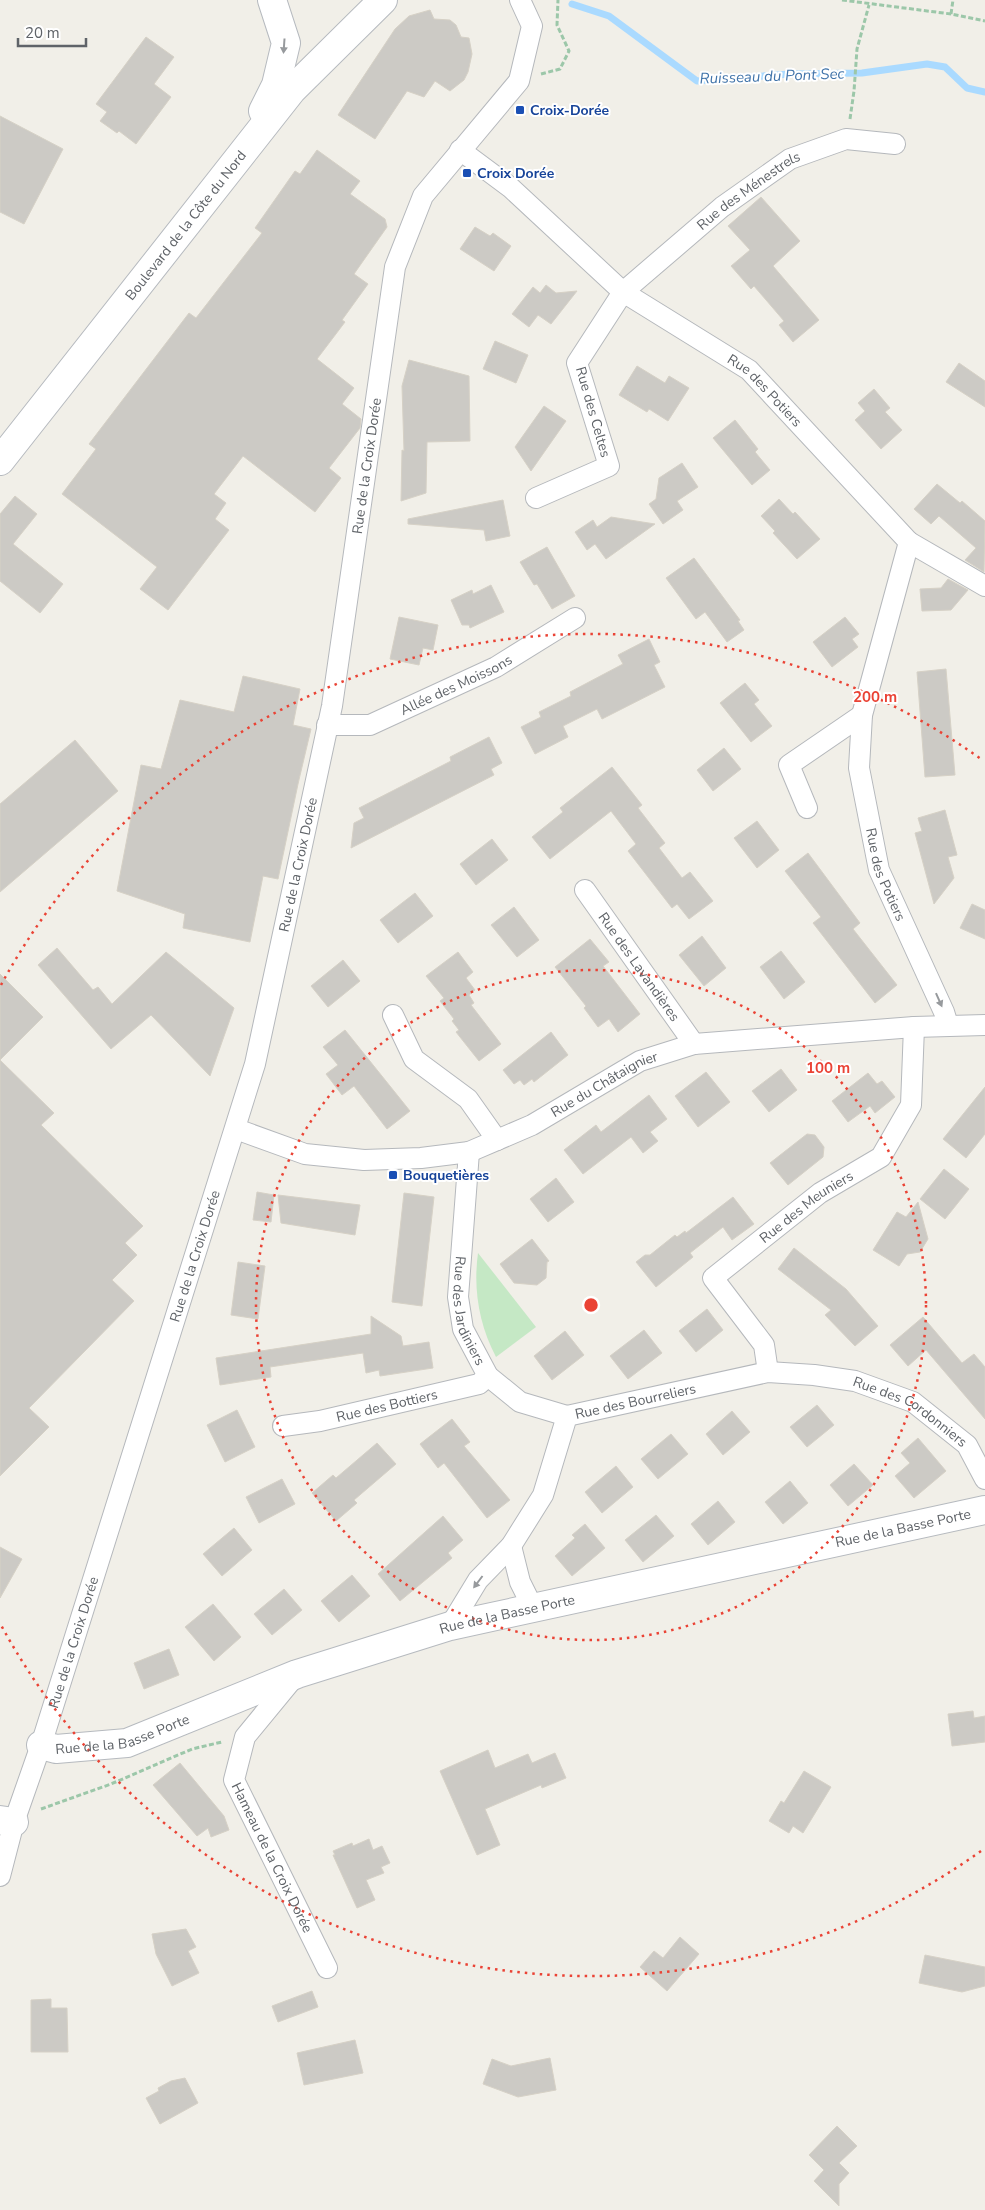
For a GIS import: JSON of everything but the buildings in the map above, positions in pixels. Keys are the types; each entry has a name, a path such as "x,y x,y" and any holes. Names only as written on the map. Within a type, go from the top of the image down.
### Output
{"street":[{"path":"241,155 276,85 286,43 272,0"},
{"name":"Boulevard de la Côte du Nord","path":"0,461 292,90 383,0"},
{"name":"Rue de la Croix Dorée","path":"0,1876 11,1818 41,1745 236,1129 254,1064 333,696 396,267 423,196 519,81 532,26 520,0"},
{"name":"Rue des Ménestrels","path":"623,292 722,207 790,159 846,139 895,144"},
{"name":"Rue des Potiers","path":"460,150 511,188 623,292 749,370 910,542 862,715 858,768 879,870 928,976 948,1025"},
{"name":"Rue des Celtes","path":"536,498 609,466 577,363 623,292"},
{"path":"910,542 985,586"},
{"name":"Allée des Moissons","path":"327,725 370,725 496,667 574,618"},
{"path":"807,808 789,765 862,715"},
{"name":"Rue des Lavandières","path":"585,890 694,1044"},
{"path":"393,1016 414,1059 468,1099 497,1140"},
{"name":"Rue du Châtaignier","path":"236,1129 305,1154 364,1160 421,1158 469,1152 532,1125 640,1061 694,1044 914,1027 985,1025"},
{"name":"Rue des Meuniers","path":"768,1372 764,1345 713,1278 820,1194 881,1157 911,1105 914,1027"},
{"name":"Rue des Jardiniers","path":"469,1152 458,1297 463,1329 488,1376 520,1402 567,1416"},
{"name":"Rue des Bourreliers","path":"450,1626 478,1580 511,1546 543,1495 567,1416 768,1372 814,1375"},
{"name":"Rue des Cordonniers","path":"814,1375 855,1381 913,1402 966,1445 985,1479"},
{"name":"Rue des Bottiers","path":"283,1426 320,1421 479,1384 488,1376"},
{"name":"Rue de la Basse Porte","path":"41,1745 56,1749 127,1743 298,1674 450,1626 985,1510"},
{"path":"511,1546 520,1582 533,1608"},
{"name":"Hameau de la Croix Dorée","path":"298,1674 245,1737 234,1780 327,1968"}],"path":[{"path":"519,81 560,68 569,51 557,25 558,0"},
{"path":"842,0 869,5 951,14 985,21"},
{"path":"951,14 952,0"},
{"path":"846,139 854,91 857,49 869,5"},
{"path":"11,1818 27,1815 111,1784 192,1749 245,1737"}],"green space":[{"path":"478,1253 536,1327 496,1357 485,1332 479,1306 476,1280"}],"waterway":[{"name":"Ruisseau du Pont Sec","path":"572,4 609,16 697,81 790,74 862,73 927,64 945,67 967,88 985,92"}],"place":[{"name":"Croix-Dorée","path":"520,110"},
{"name":"Croix Dorée","path":"467,173"},
{"name":"Bouquetières","path":"393,1175"}]}
